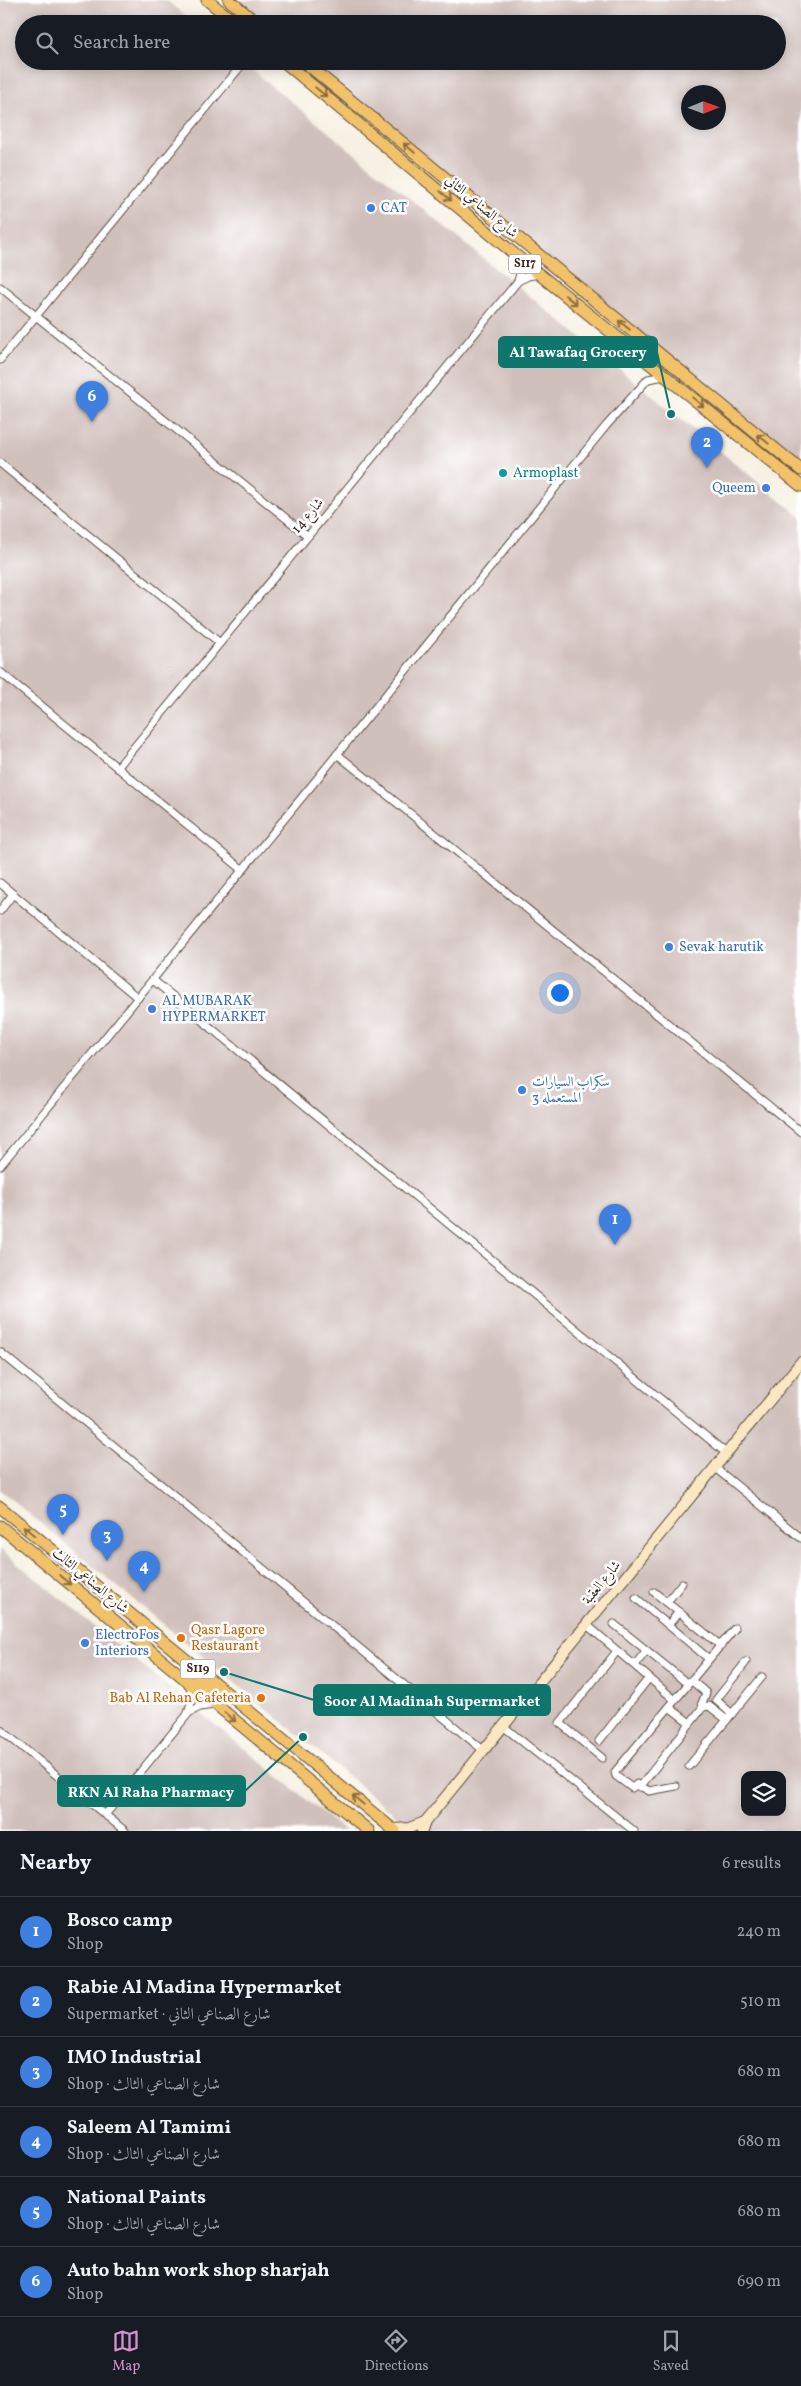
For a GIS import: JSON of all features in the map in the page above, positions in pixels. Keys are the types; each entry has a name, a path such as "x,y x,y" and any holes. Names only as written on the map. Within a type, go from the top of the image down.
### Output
{"main road":[{"path":"207,0 226,15"},
{"path":"229,0 247,15"},
{"name":"شارع الصناعي الثاني","path":"294,70 518,258 801,486"},
{"name":"شارع الصناعي الثاني","path":"314,70 801,470"},
{"name":"شارع الصناعي الثالث","path":"0,1508 394,1830"},
{"name":"شارع الصناعي الثالث","path":"0,1526 369,1831"},
{"path":"114,1621 126,1624 147,1639 154,1634"},
{"path":"190,1684 197,1680 212,1690 226,1692"}],"street":[{"path":"0,360 238,70"},
{"path":"518,258 521,269 518,281"},
{"path":"518,281 538,274"},
{"name":"شارع 14","path":"118,768 518,281"},
{"path":"0,287 308,536"},
{"path":"644,383 647,361"},
{"path":"0,1166 644,383 654,376 666,376"},
{"path":"0,463 220,643"},
{"path":"0,672 243,870"},
{"path":"337,754 801,1132"},
{"path":"0,883 138,998"},
{"path":"0,911 13,894"},
{"path":"152,980 726,1454"},
{"path":"0,1352 483,1750"},
{"name":"شارع العقبة","path":"394,1830 423,1826 801,1362"},
{"path":"714,1468 801,1538"},
{"path":"667,1602 682,1583"},
{"path":"654,1592 720,1646"},
{"path":"636,1598 710,1659"},
{"path":"668,1624 679,1612"},
{"path":"614,1624 646,1651 706,1693 702,1703 703,1707 640,1787"},
{"path":"587,1625 675,1700"},
{"path":"676,1786 650,1791 637,1784 631,1788 616,1776 615,1772 735,1628"},
{"path":"602,1758 560,1723 617,1651"},
{"path":"635,1665 646,1651"},
{"path":"729,1717 716,1700 746,1662"},
{"path":"689,1766 762,1677"},
{"path":"599,1741 649,1678"},
{"path":"188,1714 192,1699 190,1684"},
{"path":"105,1815 188,1714 200,1707 214,1704"},
{"path":"669,1706 690,1724"},
{"path":"703,1707 709,1706 729,1717"},
{"path":"503,1726 634,1831"},
{"path":"0,1729 125,1831"}],"shaded area":[{"path":"0,0 166,0 184,15 15,15 15,70 252,70 801,517 801,1831 415,1831 0,1490"},
{"path":"230,0 801,0 801,466 316,70 786,70 786,15 248,15"},
{"path":"0,1549 345,1831 0,1831"}],"place":[{"name":"CAT","path":"371,208"},
{"name":"Al Tawafaq Grocery","path":"671,414"},
{"name":"Auto bahn work shop sharjah","path":"92,422"},
{"name":"Rabie Al Madina Hypermarket","path":"707,468"},
{"name":"Armoplast","path":"503,473"},
{"name":"Queem","path":"766,488"},
{"name":"Sevak harutik","path":"669,947"},
{"name":"AL MUBARAK HYPERMARKET","path":"152,1009"},
{"name":"سكراب السيارات المستعمله 3","path":"522,1090"},
{"name":"Bosco camp","path":"615,1245"},
{"name":"National Paints","path":"63,1535"},
{"name":"IMO Industrial","path":"107,1561"},
{"name":"Saleem Al Tamimi","path":"144,1592"},
{"name":"Qasr Lagore Restaurant","path":"181,1638"},
{"name":"ElectroFos Interiors","path":"85,1643"},
{"name":"Soor Al Madinah Supermarket","path":"224,1672"},
{"name":"Bab Al Rehan Cafeteria","path":"261,1698"},
{"name":"RKN Al Raha Pharmacy","path":"303,1737"}]}
